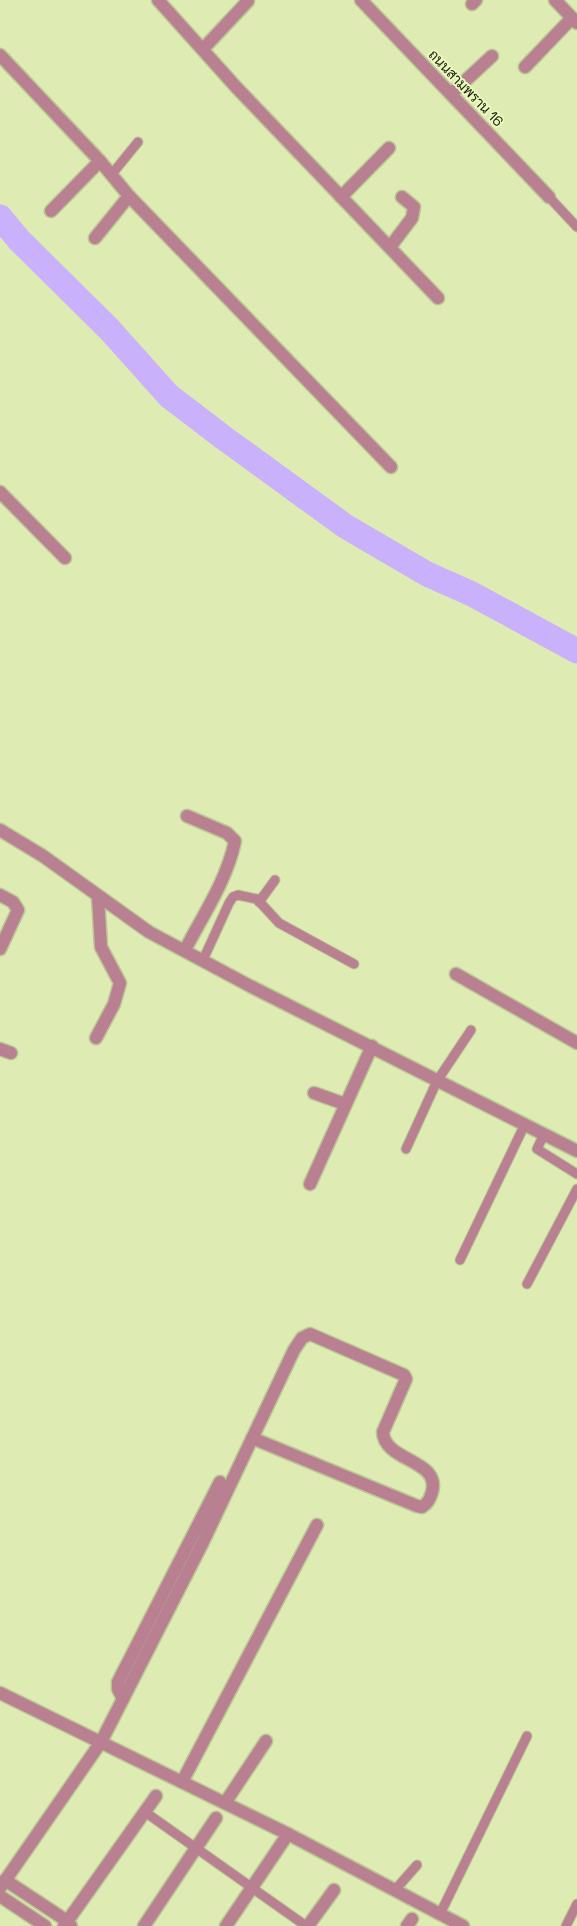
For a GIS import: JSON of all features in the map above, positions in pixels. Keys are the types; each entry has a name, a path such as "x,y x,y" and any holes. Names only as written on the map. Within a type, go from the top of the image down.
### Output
{"street":[{"path":"158,0 341,197 438,298"},
{"path":"525,67 575,21 555,0"},
{"path":"203,49 248,1"},
{"name":"ถนนสามพราน 16","path":"363,1 548,197"},
{"path":"0,55 112,174 129,196 391,467"},
{"path":"451,94 492,56"},
{"path":"341,197 389,148"},
{"path":"51,211 100,161"},
{"path":"95,238 129,196"},
{"path":"390,248 412,218 414,207 402,197"},
{"path":"0,492 65,558"},
{"path":"185,950 222,880 235,841 227,833 187,816"},
{"path":"0,830 43,856 98,898 149,932 250,986 577,1151"},
{"path":"0,895 13,902 18,910 0,949"},
{"path":"96,1038 114,1004 120,983 102,947 98,898"},
{"path":"456,974 577,1043"},
{"path":"310,1184 372,1046"},
{"path":"314,1093 346,1104"},
{"path":"156,1796 68,1924 3,1884 101,1742 203,1542 252,1438 294,1350 302,1338 310,1334 389,1367 405,1376 406,1379 383,1432 384,1440 386,1445 430,1473 434,1480 432,1492 428,1503 422,1507 417,1506 252,1438"},
{"path":"123,1699 118,1689 118,1682 220,1482"},
{"path":"182,1782 317,1525"},
{"path":"0,1694 288,1834 463,1926"},
{"path":"225,1803 266,1741"},
{"path":"144,1926 216,1818"},
{"path":"226,1926 288,1834"},
{"path":"307,1926 334,1890"},
{"path":"0,1896 45,1926"}],"lane":[{"path":"112,174 138,142"},
{"path":"548,197 577,227"},
{"path":"260,902 275,880"},
{"path":"203,960 233,897 238,895 260,902 279,923 354,964"},
{"path":"406,1149 437,1081 471,1030"},
{"path":"460,1260 525,1124"},
{"path":"544,1134 538,1149 577,1174"},
{"path":"527,1284 577,1189"},
{"path":"440,1914 527,1736"},
{"path":"145,1812 307,1926"},
{"path":"395,1890 417,1865"},
{"path":"566,1926 577,1904"}],"waterway":[{"path":"0,217 19,240 109,329 169,396 224,438 345,526 427,574 472,594 577,651"}]}
